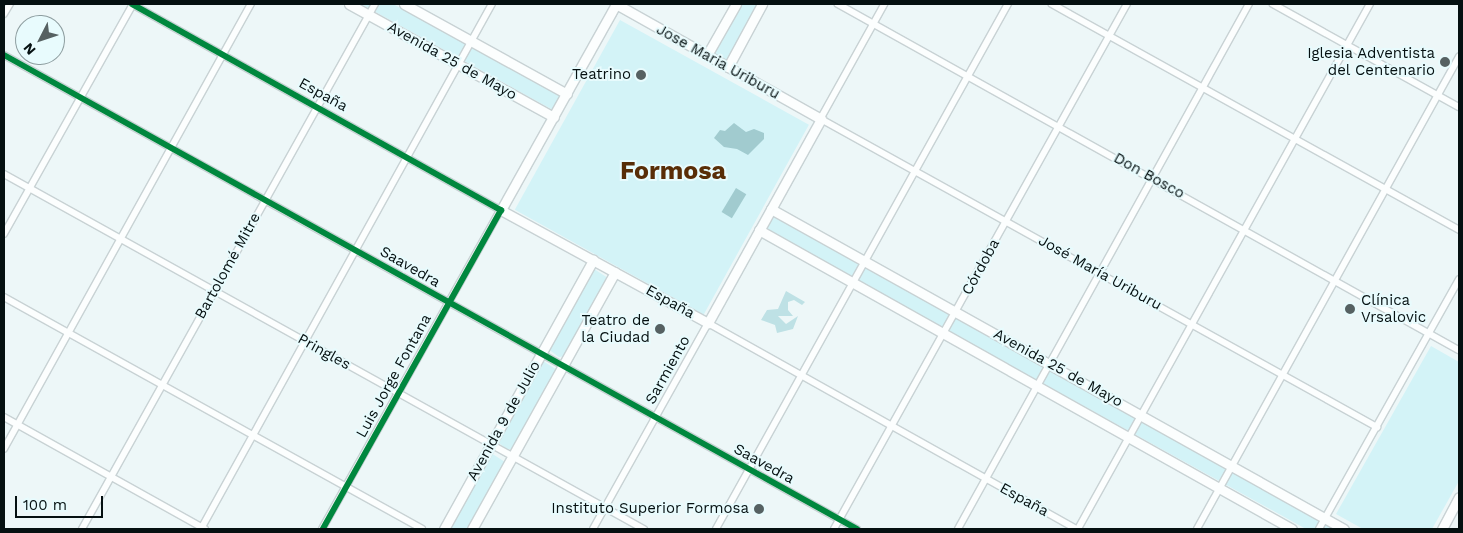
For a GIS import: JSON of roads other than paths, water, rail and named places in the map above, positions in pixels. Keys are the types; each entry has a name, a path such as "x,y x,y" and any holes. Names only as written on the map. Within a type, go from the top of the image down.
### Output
{"main road":[{"name":"Avenida 25 de Mayo","path":"349,4 554,117"},
{"name":"Avenida 25 de Mayo","path":"404,4 567,94"},
{"name":"Jose Maria Uriburu","path":"615,4 821,119"},
{"name":"Luis Jorge Fontana","path":"501,210 567,94 615,4"},
{"path":"706,55 736,4"},
{"path":"728,67 762,4"},
{"name":"Sarmiento","path":"708,323 821,119"},
{"name":"Avenida 25 de Mayo","path":"771,209 1050,363 1344,529"},
{"name":"España","path":"501,210 708,323"},
{"name":"Avenida 25 de Mayo","path":"759,230 1292,529"},
{"name":"Avenida 9 de Julio","path":"444,529 594,260"},
{"name":"Avenida 9 de Julio","path":"472,529 615,272"},
{"path":"1442,529 1459,497"}],"street":[{"path":"4,14 10,4"},
{"path":"4,234 133,4"},
{"name":"España","path":"133,4 501,210"},
{"path":"4,449 251,4"},
{"name":"Bartolomé Mitre","path":"82,529 374,4"},
{"path":"4,417 202,529 492,4"},
{"name":"Don Bosco","path":"838,4 1459,350"},
{"name":"Sarmiento","path":"821,119 885,4"},
{"path":"716,529 1008,4"},
{"path":"1052,4 1459,230"},
{"name":"Córdoba","path":"834,529 1127,4"},
{"path":"958,529 1154,179 1249,4"},
{"path":"1273,4 1459,107"},
{"path":"1078,529 1370,4"},
{"name":"Saavedra","path":"4,55 857,529"},
{"path":"1197,529 1459,57"},
{"name":"José María Uriburu","path":"821,119 1377,427"},
{"name":"Pringles","path":"4,174 644,529"},
{"name":"Luis Jorge Fontana","path":"323,529 501,210"},
{"path":"1319,529 1459,280"},
{"path":"4,297 422,529"},
{"name":"España","path":"708,323 1078,529"},
{"name":"Sarmiento","path":"593,529 708,323"}],"place":[{"name":"Iglesia Adventista del Centenario","path":"1445,62"},
{"name":"Teatrino","path":"641,75"},
{"name":"Clínica Vrsalovic","path":"1350,309"},
{"name":"Teatro de la Ciudad","path":"660,329"},
{"name":"Instituto Superior Formosa","path":"759,509"}],"district":[{"name":"Formosa","path":"673,171"}]}
